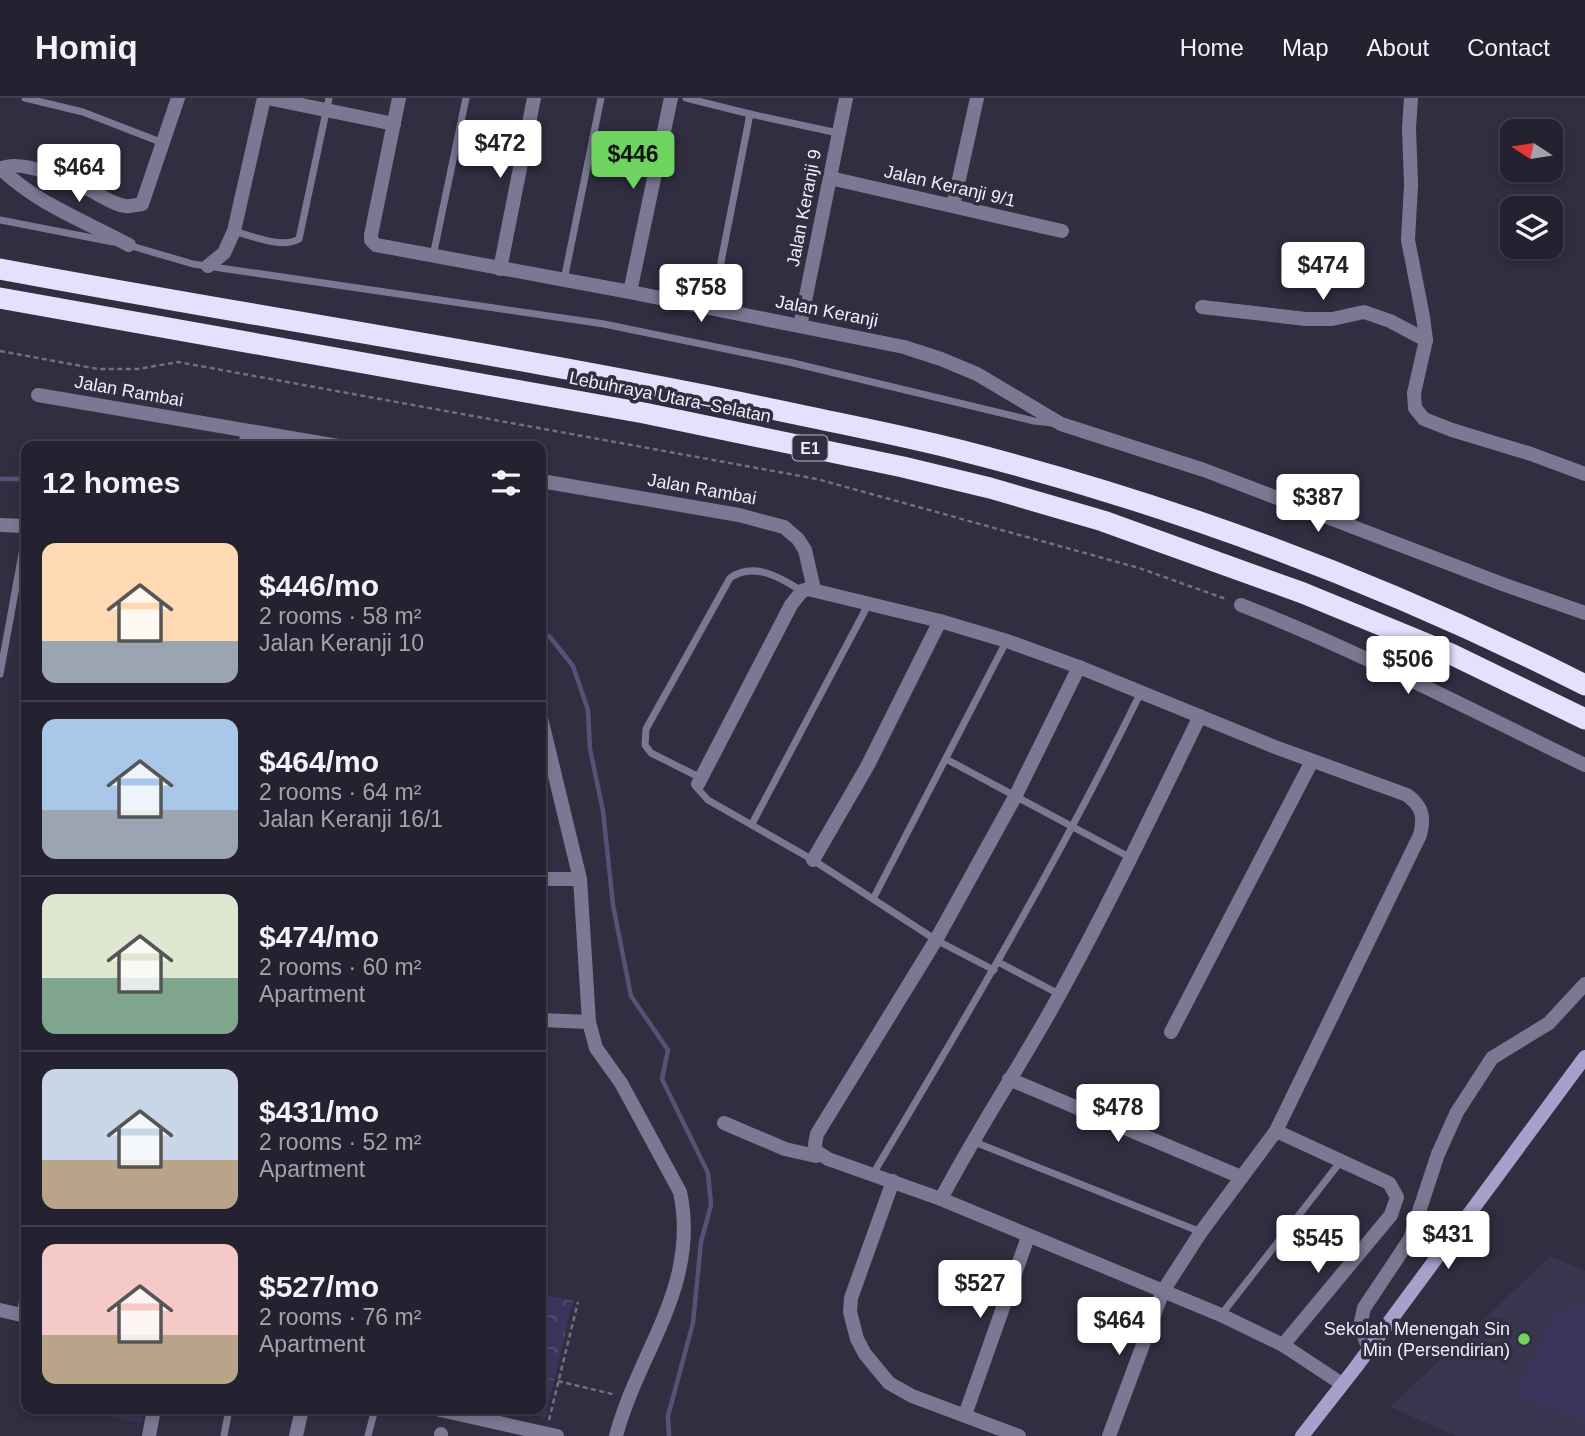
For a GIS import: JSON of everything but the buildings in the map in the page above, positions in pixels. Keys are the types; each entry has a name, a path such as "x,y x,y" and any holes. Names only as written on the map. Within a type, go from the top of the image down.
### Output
{"highway":[{"name":"Lebuhraya Utara–Selatan","path":"0,269 643,382 966,452 1147,505 1314,565 1438,614 1585,685"},
{"name":"Lebuhraya Utara–Selatan","path":"0,298 644,413 990,488 1103,521 1303,593 1451,654 1585,719"}],"main road":[{"path":"1303,1436 1585,1058"}],"street":[{"path":"129,245 40,200 0,169 8,165 29,167 84,187 119,205 127,207 142,204 178,98"},
{"path":"208,266 224,253 234,231 265,98 328,104 394,124 399,98"},
{"path":"500,269 534,98"},
{"path":"630,292 671,98"},
{"name":"Jalan Keranji 9","path":"800,326 846,98"},
{"path":"953,206 976,98"},
{"path":"1411,98 1408,240 1426,340 1414,393 1415,408 1419,414 1452,430 1508,446 1585,474"},
{"name":"Jalan Keranji","path":"394,124 371,235 371,240 376,245 904,346 977,374 1062,424 1204,470 1585,613"},
{"name":"Jalan Keranji 9/1","path":"830,178 1062,231"},
{"path":"1202,307 1306,319 1332,319 1364,312 1390,321 1426,340"},
{"name":"Jalan Rambai","path":"38,395 308,441"},
{"path":"246,441 248,431"},
{"name":"Jalan Rambai","path":"546,482 739,515 784,527 799,539 804,550 808,590"},
{"path":"0,525 21,526"},
{"path":"699,781 790,605 808,590 940,621 1007,641 1079,667 1312,761 1407,795 1420,808 1422,826 1276,1131 1201,1232 1163,1291 1109,1436"},
{"path":"1241,605 1407,676 1585,765"},
{"path":"813,860 868,765 940,621"},
{"path":"724,1123 796,1152 816,1156 814,1144 817,1134 936,940 1016,797 1079,667"},
{"path":"941,1199 972,1141 1060,994 1131,859 1200,716"},
{"path":"546,740 580,879 589,1022 596,1048 621,1083 680,1192 684,1212 681,1258 674,1293 616,1436"},
{"path":"1171,1032 1312,761"},
{"path":"546,879 580,879"},
{"path":"1369,1349 1360,1326 1364,1308 1410,1239 1438,1154 1457,1112 1492,1058 1549,1023 1585,984"},
{"path":"546,1020 589,1022"},
{"path":"1009,1079 1241,1177"},
{"path":"1276,1131 1389,1183 1397,1197 1391,1214 1283,1345"},
{"path":"816,1151 828,1159 941,1199 1221,1315 1283,1345 1342,1384"},
{"path":"893,1181 853,1291 850,1312 865,1354 890,1382 912,1396 1019,1436"},
{"path":"965,1415 1028,1237"},
{"path":"0,1310 21,1311"},
{"path":"149,1436 153,1414"},
{"path":"296,1436 301,1414"},
{"path":"463,1414 551,1435"}],"lane":[{"path":"25,98 96,116 163,143"},
{"path":"433,256 466,98"},
{"path":"564,281 601,98"},
{"path":"686,98 838,134"},
{"path":"234,231 281,242 295,242 299,239 328,104"},
{"path":"712,308 750,114"},
{"path":"593,137 659,152"},
{"path":"0,220 129,245 169,258 208,266 604,324 789,362 1034,421 1062,424"},
{"path":"0,674 21,559"},
{"path":"808,590 772,574 756,571 739,573 730,578 646,729 644,740 651,753 699,781 698,789 708,800 813,860 936,940 1060,994"},
{"path":"752,824 869,603"},
{"path":"873,899 1007,641"},
{"path":"873,1174 996,966 1073,827 1141,692"},
{"path":"946,760 1131,859"},
{"path":"972,1141 1201,1232"},
{"path":"1221,1315 1342,1160"},
{"path":"224,1436 228,1414"},
{"path":"368,1436 374,1414"}],"path":[{"path":"0,351 98,369 138,369 177,362 817,479 1139,568 1241,605"},
{"path":"551,1435 558,1381 578,1302"},
{"path":"558,1381 631,1398"}],"shaded area":[{"name":"Sekolah Menengah Sin Min (Persendirian)","path":"1551,1256 1585,1271 1585,1436 1456,1436 1390,1407"}],"green space":[{"path":"546,1295 573,1301 546,1414"},
{"path":"1585,1305 1585,1421 1517,1393 1556,1314"},
{"path":"100,1414 143,1414 141,1423"},
{"path":"526,1414 546,1414 545,1418"}],"waterway":[{"path":"0,479 21,479"},
{"path":"546,634 573,666 588,710 590,749 603,811 613,905 631,996 668,1050 662,1079 708,1173 711,1205 701,1242 693,1323 668,1416 669,1436"}],"place":[{"name":"Sekolah Menengah Sin Min (Persendirian)","path":"1524,1339"}]}
